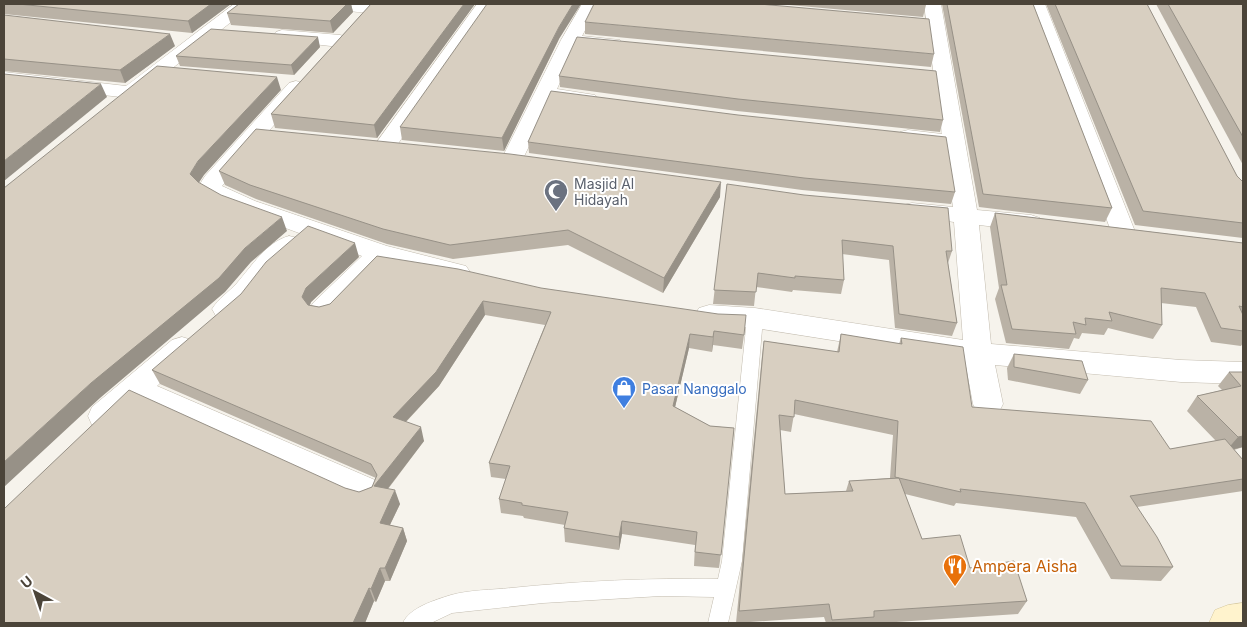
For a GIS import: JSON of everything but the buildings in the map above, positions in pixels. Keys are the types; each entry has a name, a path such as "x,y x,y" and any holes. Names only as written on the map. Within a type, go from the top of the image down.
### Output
{"main road":[{"path":"1228,623 1243,621"}],"street":[{"path":"108,110 245,4"},
{"path":"341,4 359,20"},
{"path":"413,149 376,146 486,4"},
{"path":"513,160 570,40 590,4"},
{"path":"1036,4 1123,234"},
{"path":"928,17 934,75 954,142 966,215 978,353 988,404"},
{"path":"265,35 359,20"},
{"path":"326,55 359,20"},
{"path":"168,38 237,33"},
{"path":"570,40 627,46"},
{"path":"157,71 185,73"},
{"path":"295,80 254,134 212,181 210,187 222,196 380,253 479,277"},
{"path":"9,83 130,92"},
{"path":"544,93 611,102"},
{"path":"254,134 284,137"},
{"path":"885,134 954,142"},
{"path":"892,208 1055,226"},
{"path":"84,434 236,300 261,269 308,228"},
{"path":"323,310 380,253"},
{"path":"688,312 755,318 978,353 1181,370 1243,373"},
{"path":"134,388 363,490"}],"lane":[{"path":"718,623 732,562 755,318"},
{"path":"413,623 431,612 452,604 543,594 661,587 726,588"}],"place":[{"name":"Masjid Al Hidayah","path":"556,212"},
{"name":"Pasar Nanggalo","path":"624,409"},
{"name":"Ampera Aisha","path":"955,587"}]}
